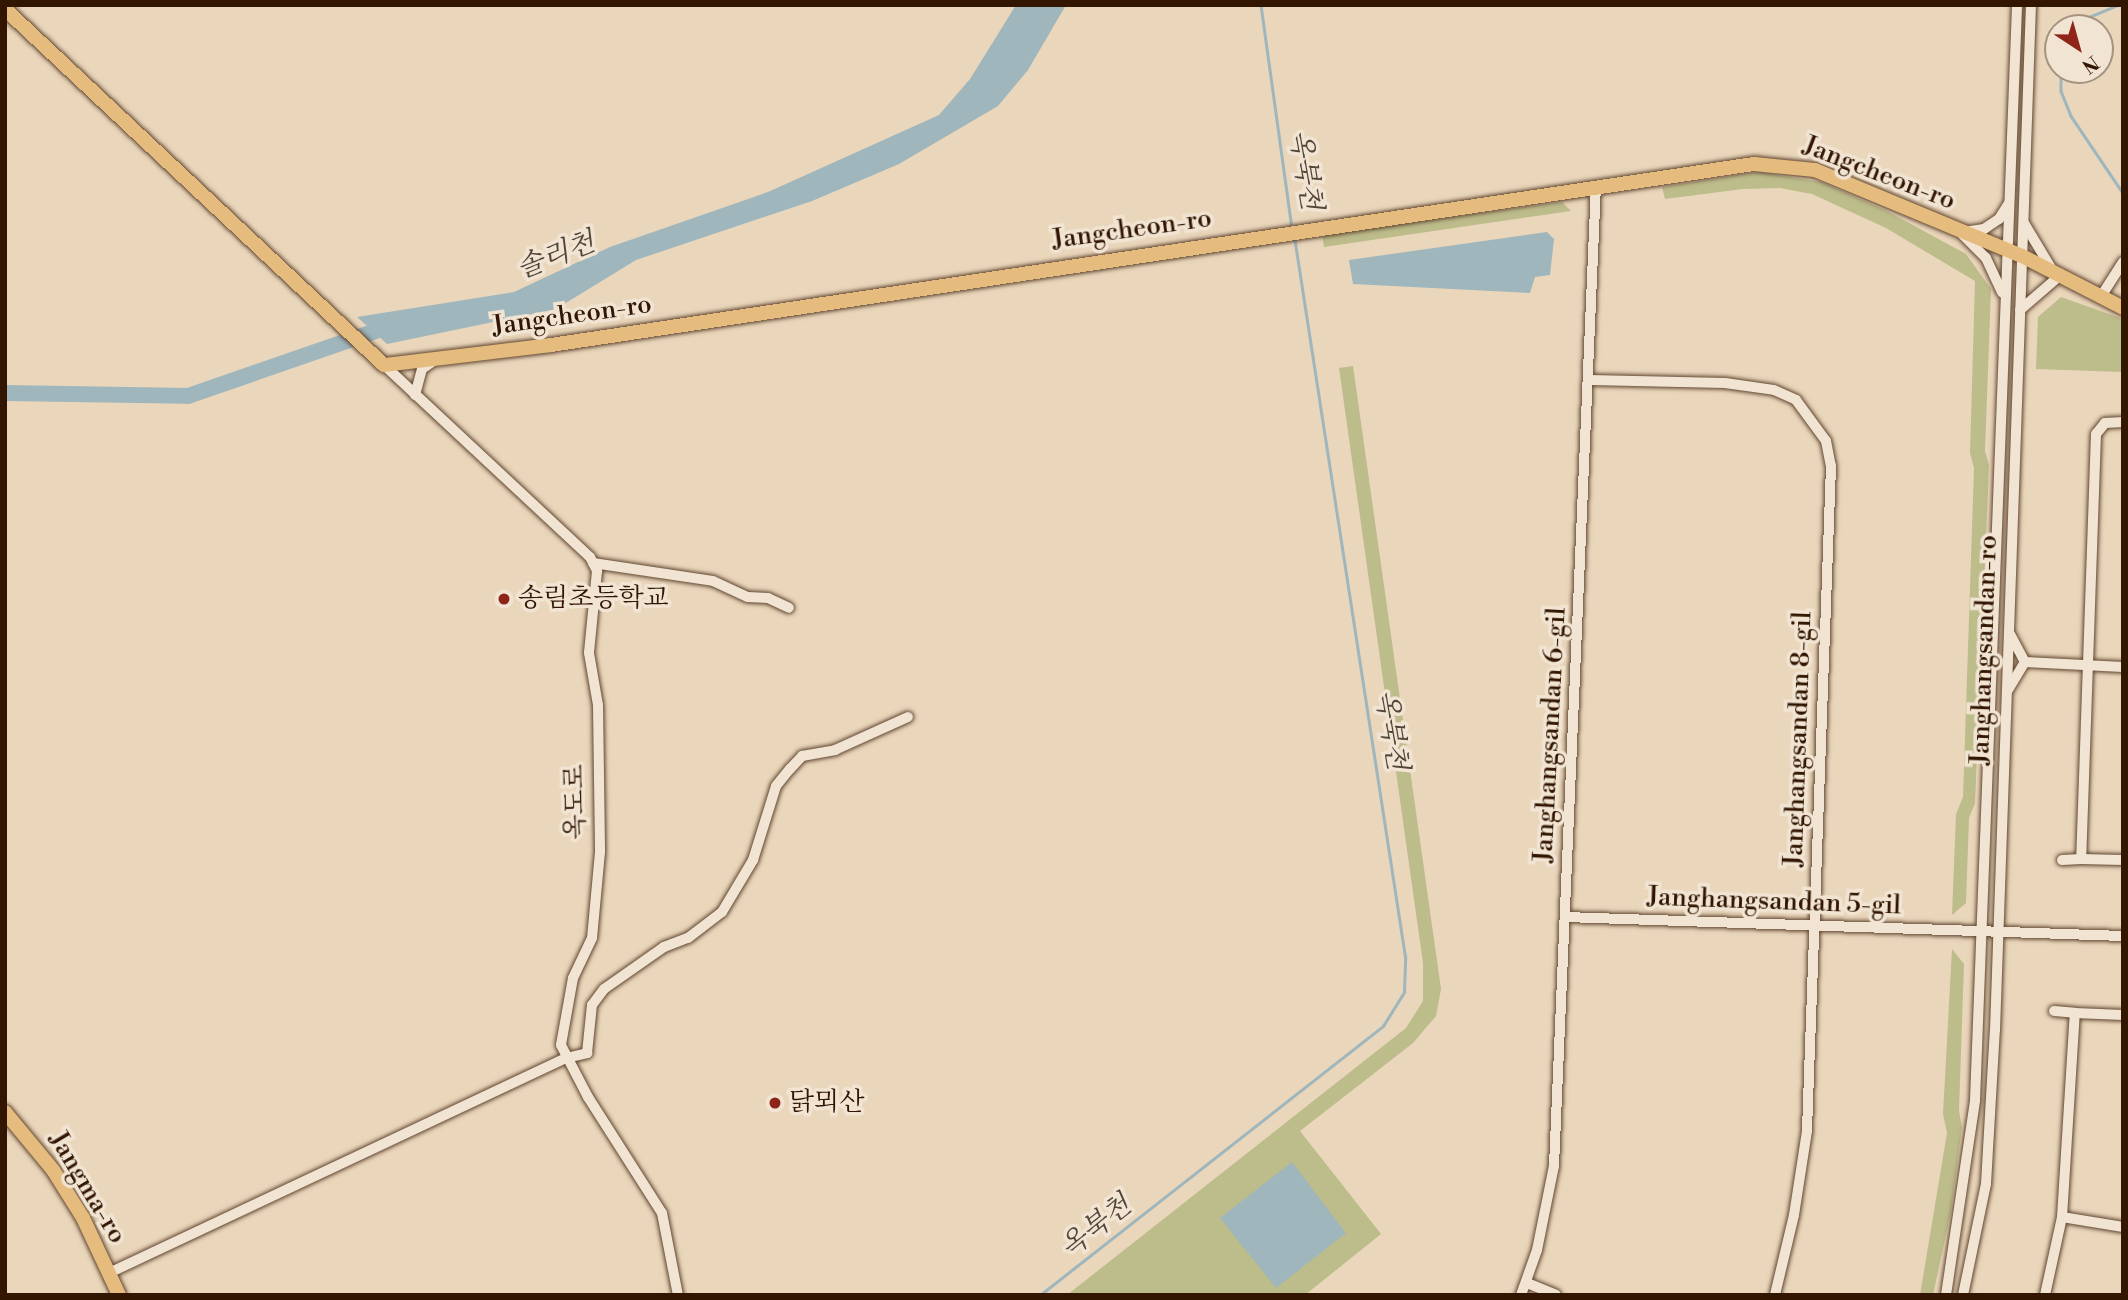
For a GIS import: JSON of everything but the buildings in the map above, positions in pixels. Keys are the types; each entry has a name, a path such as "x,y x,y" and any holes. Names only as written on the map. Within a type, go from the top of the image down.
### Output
{"main road":[{"path":"5,9 384,365"},
{"name":"Jangcheon-ro","path":"384,365 1754,164 1786,164 1815,170 2015,254 2057,278 2123,308"},
{"name":"Jangma-ro","path":"5,1112 52,1170 119,1295"}],"street":[{"name":"Janghangsandan-ro","path":"1963,1295 1986,1184 1997,932 2020,310 2010,201 2017,5"},
{"name":"Janghangsandan-ro","path":"1946,1295 1972,1141 2005,305 2023,221 2031,5"},
{"name":"Janghangsandan 6-gil","path":"1521,1295 1527,1283 1554,1166 1590,380 1596,186"},
{"path":"1961,233 1984,229 1999,219 2010,201"},
{"path":"2020,310 2057,278 2023,221"},
{"path":"1961,233 1986,258 2005,305"},
{"path":"2099,299 2123,262"},
{"path":"415,395 422,369 436,359"},
{"path":"384,365 593,563 713,581 789,608"},
{"name":"Janghangsandan 8-gil","path":"1590,380 1725,383 1773,390 1796,400 1826,441 1831,466 1807,1131 1794,1215 1774,1295"},
{"path":"2081,859 2096,434 2105,423 2123,422"},
{"name":"옥도로","path":"593,563 597,582 589,653 598,705 600,852 592,938 573,978 561,1045 566,1058 662,1213 678,1295"},
{"path":"2009,631 2025,662"},
{"path":"2025,662 2123,667"},
{"path":"2006,694 2025,662"},
{"path":"108,1273 566,1058 587,1053 592,1005 604,989 664,947 688,938 722,912 753,860 776,786 802,756 835,750 908,717"},
{"path":"2063,860 2123,860"},
{"name":"Janghangsandan 5-gil","path":"1565,917 2123,936"},
{"path":"2054,1011 2123,1015"},
{"path":"2045,1295 2062,1217 2075,1013"},
{"path":"2062,1217 2123,1227"},
{"path":"1527,1283 1556,1295"}],"shaded area":[{"path":"1758,172 1821,182 1887,211 1966,254 1991,289 1985,451 1989,465 1975,803 1969,818 1966,903 1952,915 1956,814 1963,797 1974,468 1970,453 1975,281 1886,228 1812,194 1780,188 1743,189 1665,199 1662,187"},
{"path":"1562,202 1571,211 1324,247 1322,235"},
{"path":"2061,297 2123,319 2123,372 2036,369 2038,317"},
{"path":"1353,366 1441,989 1436,1016 1413,1043 1300,1131 1381,1234 1305,1295 1067,1295 1406,1028 1423,1001 1423,963 1339,368"},
{"path":"1952,949 1964,964 1959,1111 1962,1127 1951,1211 1933,1295 1920,1295 1947,1133 1943,1114"}],"water":[{"path":"1016,5 1066,5 1028,70 998,106 899,164 812,201 636,260 556,309 387,344 357,317 514,292 610,247 768,192 939,115 970,79"},
{"path":"1547,232 1554,239 1550,275 1535,277 1530,293 1353,284 1349,260"},
{"path":"1292,1162 1346,1233 1276,1288 1220,1218"}],"waterway":[{"name":"옥북천","path":"1261,5 1292,227"},
{"path":"2096,14 2118,5"},
{"path":"2061,84 2071,116 2123,193"},
{"name":"옥북천","path":"1040,1295 1383,1026 1404,992 1405,957 1294,237"},
{"name":"솔리천","path":"5,393 188,396 393,325"}],"place":[{"name":"송림초등학교","path":"504,599"},
{"name":"닭뫼산","path":"775,1103"}]}
